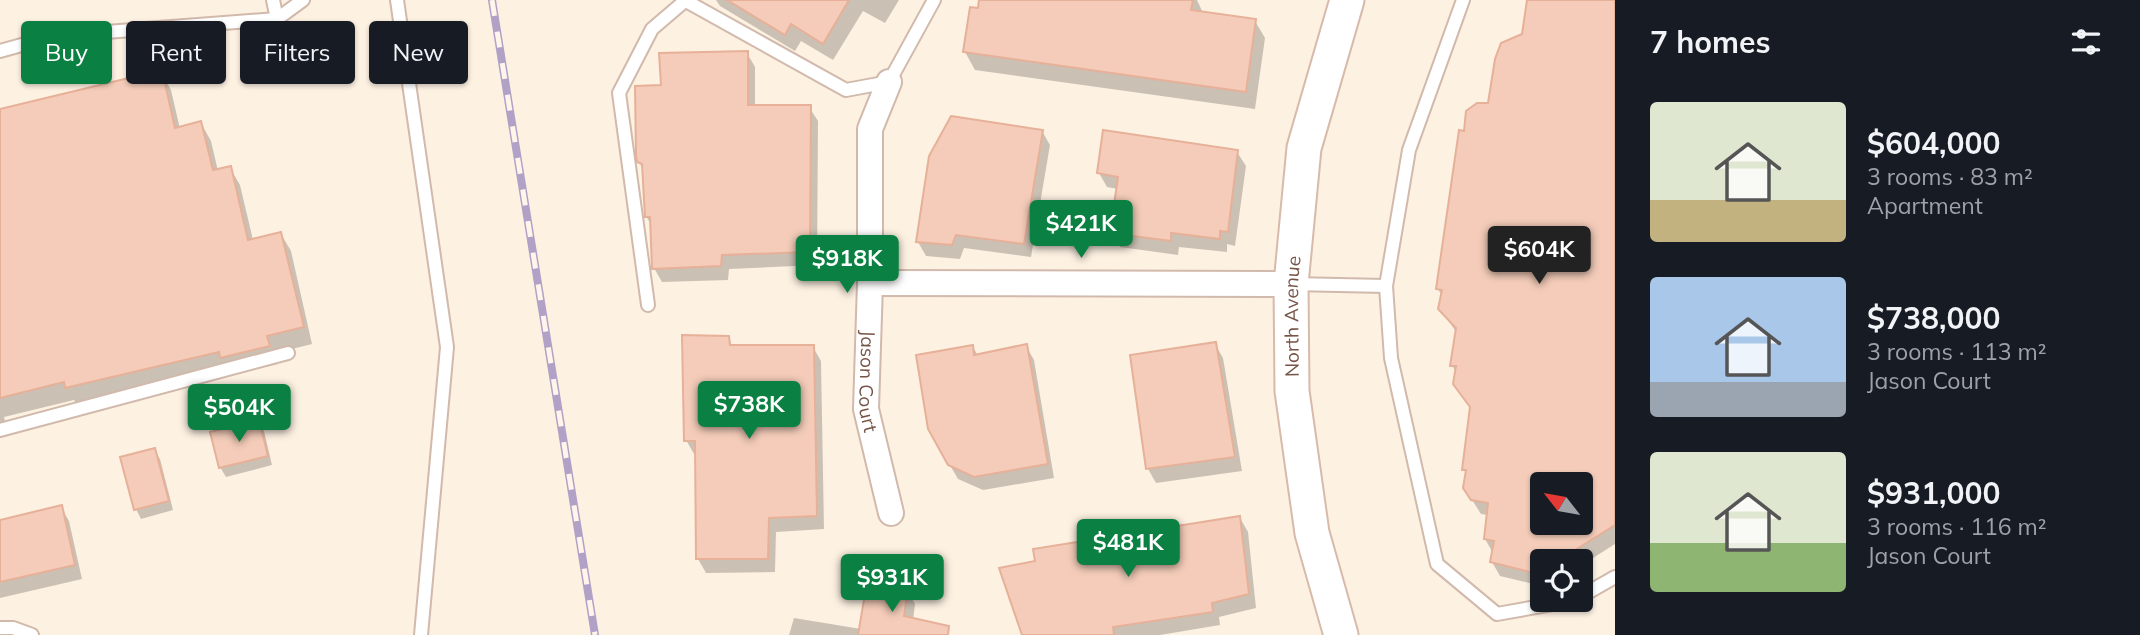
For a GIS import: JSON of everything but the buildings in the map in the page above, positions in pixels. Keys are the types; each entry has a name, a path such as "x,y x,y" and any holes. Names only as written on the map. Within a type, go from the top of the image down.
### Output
{"main road":[{"name":"North Avenue","path":"1340,635 1312,533 1308,508 1292,391 1291,284 1304,148 1343,1"}],"street":[{"name":"Jason Court","path":"890,82 870,129 870,283 866,409 891,513"},
{"path":"870,283 1291,284"}],"lane":[{"path":"273,0 278,19"},
{"path":"0,51 54,36 278,19 303,0"},
{"path":"397,0 447,348 421,635"},
{"path":"648,305 619,93 652,29 686,0 846,90 890,82 934,0"},
{"path":"1463,0 1409,150 1386,286 1391,358 1437,564 1497,614 1530,608"},
{"path":"1291,284 1386,286"},
{"path":"0,430 288,353"},
{"path":"1593,590 1615,577"},
{"path":"0,628 13,628 32,635"}],"railway":[{"path":"492,0 595,635"}]}
